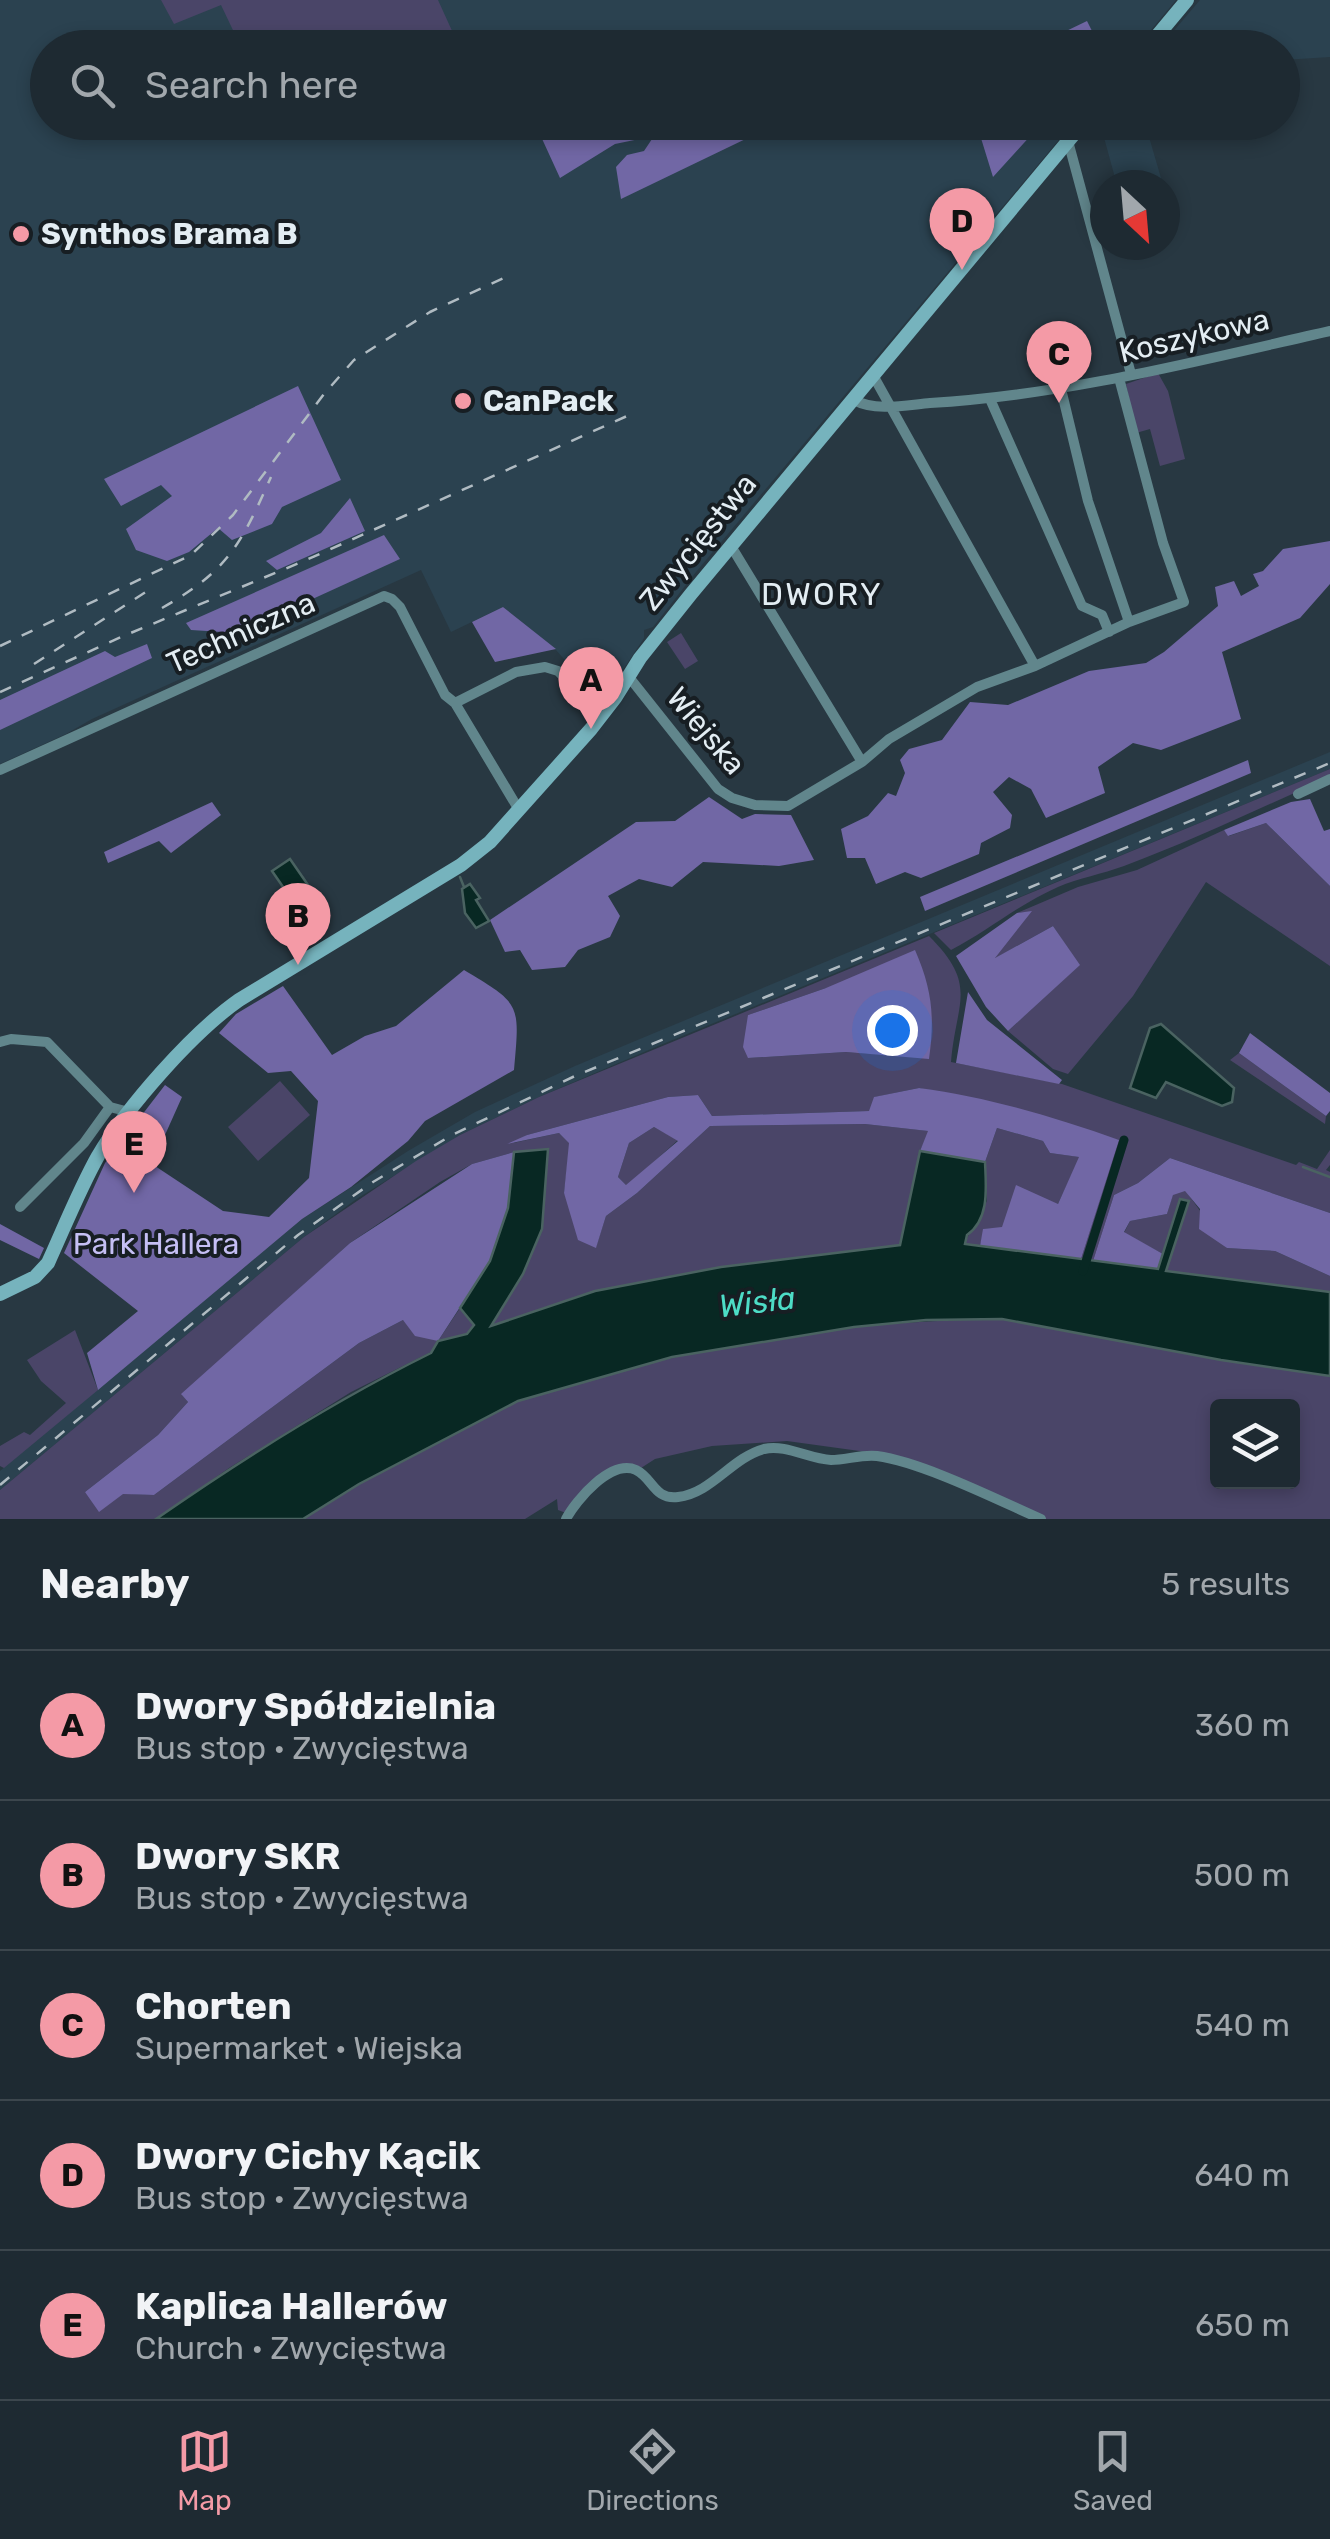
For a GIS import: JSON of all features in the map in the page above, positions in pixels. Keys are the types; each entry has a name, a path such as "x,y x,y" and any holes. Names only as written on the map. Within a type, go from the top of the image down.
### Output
{"street":[{"path":"1161,30 1186,0"},
{"path":"1068,141 1125,376"},
{"name":"Zwycięstwa","path":"0,1294 36,1276 48,1262 98,1156 129,1112 227,1009 461,865 490,842 602,716 656,638 1068,141"},
{"name":"Koszykowa","path":"854,400 864,405 889,406 990,400 1061,390 1330,331"},
{"name":"Wiejska","path":"629,677 718,789 755,805 788,806 862,762 889,738 977,687 1184,602 1163,543 1125,376"},
{"path":"874,377 1036,666"},
{"path":"1061,390 1088,501 1129,622"},
{"path":"990,400 1082,606 1102,615 1109,632"},
{"path":"732,546 862,762"},
{"name":"Techniczna","path":"0,770 384,596 400,607 445,695 454,703 519,810"},
{"path":"454,703 516,672 544,667 558,671 602,716"},
{"path":"1298,794 1330,779"},
{"path":"0,1042 47,1042 110,1107 129,1112"},
{"path":"20,1207 84,1143 110,1107"},
{"path":"566,1519 588,1489 627,1468 640,1471 656,1493 668,1498 682,1497 701,1491 750,1454 775,1447 830,1460 875,1456 927,1472 1041,1519"}],"shaded area":[{"path":"0,0 1176,0 1151,30 30,30 30,140 1059,140 653,627 644,630 644,638 609,691 598,698 556,650 503,607 451,632 421,570 0,764"},
{"path":"161,0 438,0 452,30 233,30 221,5 174,24"},
{"path":"1200,0 1330,0 1330,57 1300,59 1300,30 1174,30"},
{"path":"1105,140 1150,140 1159,170 1113,170"},
{"path":"1158,373 1168,391 1185,459 1160,466 1150,429 1136,433 1126,384"},
{"path":"681,633 698,661 685,669 667,642"},
{"path":"1330,752 1330,769 658,1046 460,1135 358,1198 304,1237 0,1490 0,1471 302,1219 475,1112 575,1066"},
{"path":"1330,769 1330,777 1202,834 1044,894 951,950 934,933"},
{"path":"1266,823 1330,886 1330,966 1206,882 1133,996 1068,1074 1053,1069 1008,1031 1079,965 1053,926 992,960 1030,912 1017,913 1078,887 1137,870 1224,830 1229,836"},
{"path":"929,936 945,953 959,982 961,995 951,1062 1062,1084 1296,1165 1299,1162 1317,1169 1330,1150 1326,1170 1330,1172 1330,1213 1170,1158 1138,1183 1114,1195 1093,1261 1081,1259 1118,1140 919,1088 875,1097 870,1111 712,1116 698,1095 668,1097 527,1135 513,1143 559,1133 570,1143 564,1193 596,1247 606,1216 710,1126 865,1124 929,1131 920,1151 900,1245 721,1267 595,1291 489,1327 523,1274 548,1149 514,1152 472,1164 350,1243 182,1395 188,1402 158,1435 85,1492 154,1495 359,1343 403,1320 438,1341 431,1352 351,1392 156,1519 0,1519 0,1490 304,1237 416,1161 539,1097","holes":["826,988 928,1058 846,1052 749,1058 748,1015"]},
{"path":"1239,1053 1326,1116 1325,1124 1230,1060"},
{"path":"280,1081 310,1115 258,1161 228,1127"},
{"path":"654,1127 678,1140 627,1186 618,1177 629,1143"},
{"path":"997,1128 1043,1141 1050,1153 1080,1157 1058,1204 1002,1228 984,1229 980,1246 964,1244 987,1201 985,1162"},
{"path":"1185,1190 1227,1248 1275,1251 1330,1276 1330,1292 1166,1271 1188,1200 1180,1199 1163,1254 1124,1233 1130,1221 1167,1214 1173,1194"},
{"path":"460,1308 474,1326 467,1334 438,1341"},
{"path":"1002,1319 1330,1376 1330,1519 1045,1519 874,1453 787,1441 712,1446 655,1459 641,1468 620,1467 566,1513 558,1510 557,1499 525,1519 303,1519 435,1441 489,1414 554,1389 666,1359 761,1340 905,1323"},
{"path":"75,1330 98,1390 4,1468 0,1466 0,1446 24,1432 30,1435 66,1403 41,1381 27,1360"}],"green space":[{"path":"1087,21 1092,30 1068,30"},
{"path":"543,140 634,140 615,144 560,178"},
{"path":"651,140 743,140 621,199 616,167 627,155 644,151"},
{"path":"982,140 1027,140 993,177"},
{"path":"298,386 341,480 282,507 272,524 232,540 218,528 189,552 167,561 136,550 126,529 172,496 161,485 121,506 104,479"},
{"path":"350,498 365,531 277,570 266,561 321,533"},
{"path":"384,535 400,559 238,633 191,630 186,623"},
{"path":"1330,541 1330,584 1300,618 1222,652 1241,719 1161,750 1133,743 1098,767 1105,793 1046,818 1031,789 1009,777 993,792 1012,815 1010,828 981,843 979,854 921,878 905,872 876,884 865,858 847,858 841,829 868,816 888,793 896,796 905,773 900,760 909,749 942,740 970,702 1008,705 1089,671 1146,663 1218,606 1215,587 1234,581 1241,596 1259,586 1253,574 1263,571 1283,549"},
{"path":"503,607 556,649 495,662 472,622"},
{"path":"147,644 152,658 0,730 0,700 105,651 115,657"},
{"path":"1248,760 1251,773 925,911 920,897"},
{"path":"709,797 742,819 755,814 791,815 814,860 779,866 703,862 672,887 639,879 608,896 620,916 610,937 578,950 565,967 532,970 520,950 505,952 490,920 636,822 675,821"},
{"path":"1310,799 1324,831 1330,829 1330,886 1266,823 1228,836 1224,830 1291,802"},
{"path":"212,802 221,815 171,853 159,841 108,863 104,852"},
{"path":"1032,911 995,958 1053,926 1080,965 1008,1031 986,1007 956,956 1017,913"},
{"path":"915,950 931,1003 929,1059 846,1052 748,1058 743,1047 748,1015 826,988"},
{"name":"Park Hallera","path":"464,970 497,991 513,1008 517,1031 514,1070 425,1121 408,1141 351,1187 302,1219 98,1390 87,1353 138,1311 64,1253 105,1163 165,1085 182,1097 152,1164 223,1211 269,1217 309,1178 318,1101 291,1071 268,1073 219,1033 236,1014 283,986 332,1055 365,1036 396,1026"},
{"path":"968,992 987,1020 1062,1080 1059,1084 956,1063"},
{"path":"1250,1033 1330,1093 1330,1111 1326,1116 1239,1053"},
{"path":"919,1088 945,1092 1020,1109 1119,1140 1081,1259 980,1246 983,1229 1002,1227 1016,1185 1058,1204 1079,1157 1050,1153 1043,1141 997,1128 985,1162 920,1151 928,1131 865,1124 710,1126 606,1216 596,1248 578,1240 564,1193 569,1143 559,1133 507,1144 527,1135 668,1097 698,1095 712,1116 869,1111 874,1097","holes":["654,1127 678,1141 626,1185 618,1177 629,1143"]},
{"path":"514,1152 508,1208 490,1261 438,1341 415,1336 403,1320 359,1343 154,1495 123,1494 99,1512 85,1492 158,1435 188,1402 181,1394 350,1243 472,1164"},
{"path":"1170,1158 1330,1213 1330,1276 1275,1251 1227,1248 1199,1229 1200,1209 1185,1191 1173,1195 1167,1214 1130,1221 1124,1232 1163,1254 1158,1269 1093,1261 1114,1195 1138,1183"},
{"path":"0,1224 44,1248 39,1259 0,1240"}],"water":[{"path":"290,859 308,885 290,897 272,871"},
{"path":"470,884 489,921 476,928 465,913 462,889"},
{"path":"1161,1024 1234,1088 1232,1102 1222,1106 1166,1082 1156,1098 1130,1088 1150,1028"},
{"name":"Wisła","path":"548,1149 542,1229 523,1274 491,1326 595,1291 721,1267 900,1245 920,1151 985,1162 983,1211 965,1244 1158,1269 1180,1199 1189,1201 1166,1271 1330,1292 1330,1376 1002,1319 926,1320 854,1327 672,1357 518,1401 359,1484 303,1519 156,1519 290,1431 431,1353 438,1341 467,1334 474,1325 460,1308 490,1261 508,1208 514,1152"}],"waterway":[{"path":"460,877 464,887"},
{"path":"1083,1271 1124,1140"},
{"path":"1303,1167 1330,1177"}],"railway":[{"path":"0,646 191,555 233,515 354,360 430,312 508,276"},
{"path":"0,692 636,412"},
{"path":"162,608 218,568 241,538 271,477"},
{"path":"34,664 152,588"},
{"path":"0,1485 298,1235 373,1182 452,1135 575,1076 1330,763"}],"place":[{"name":"Synthos Brama B","path":"21,234"},
{"name":"Dwory Cichy Kącik","path":"962,270"},
{"name":"CanPack","path":"463,401"},
{"name":"Chorten","path":"1059,403"},
{"name":"Dwory Spółdzielnia","path":"591,729"},
{"name":"Dwory SKR","path":"298,965"},
{"name":"Kaplica Hallerów","path":"134,1193"}],"district":[{"name":"DWORY","path":"822,594"}]}
